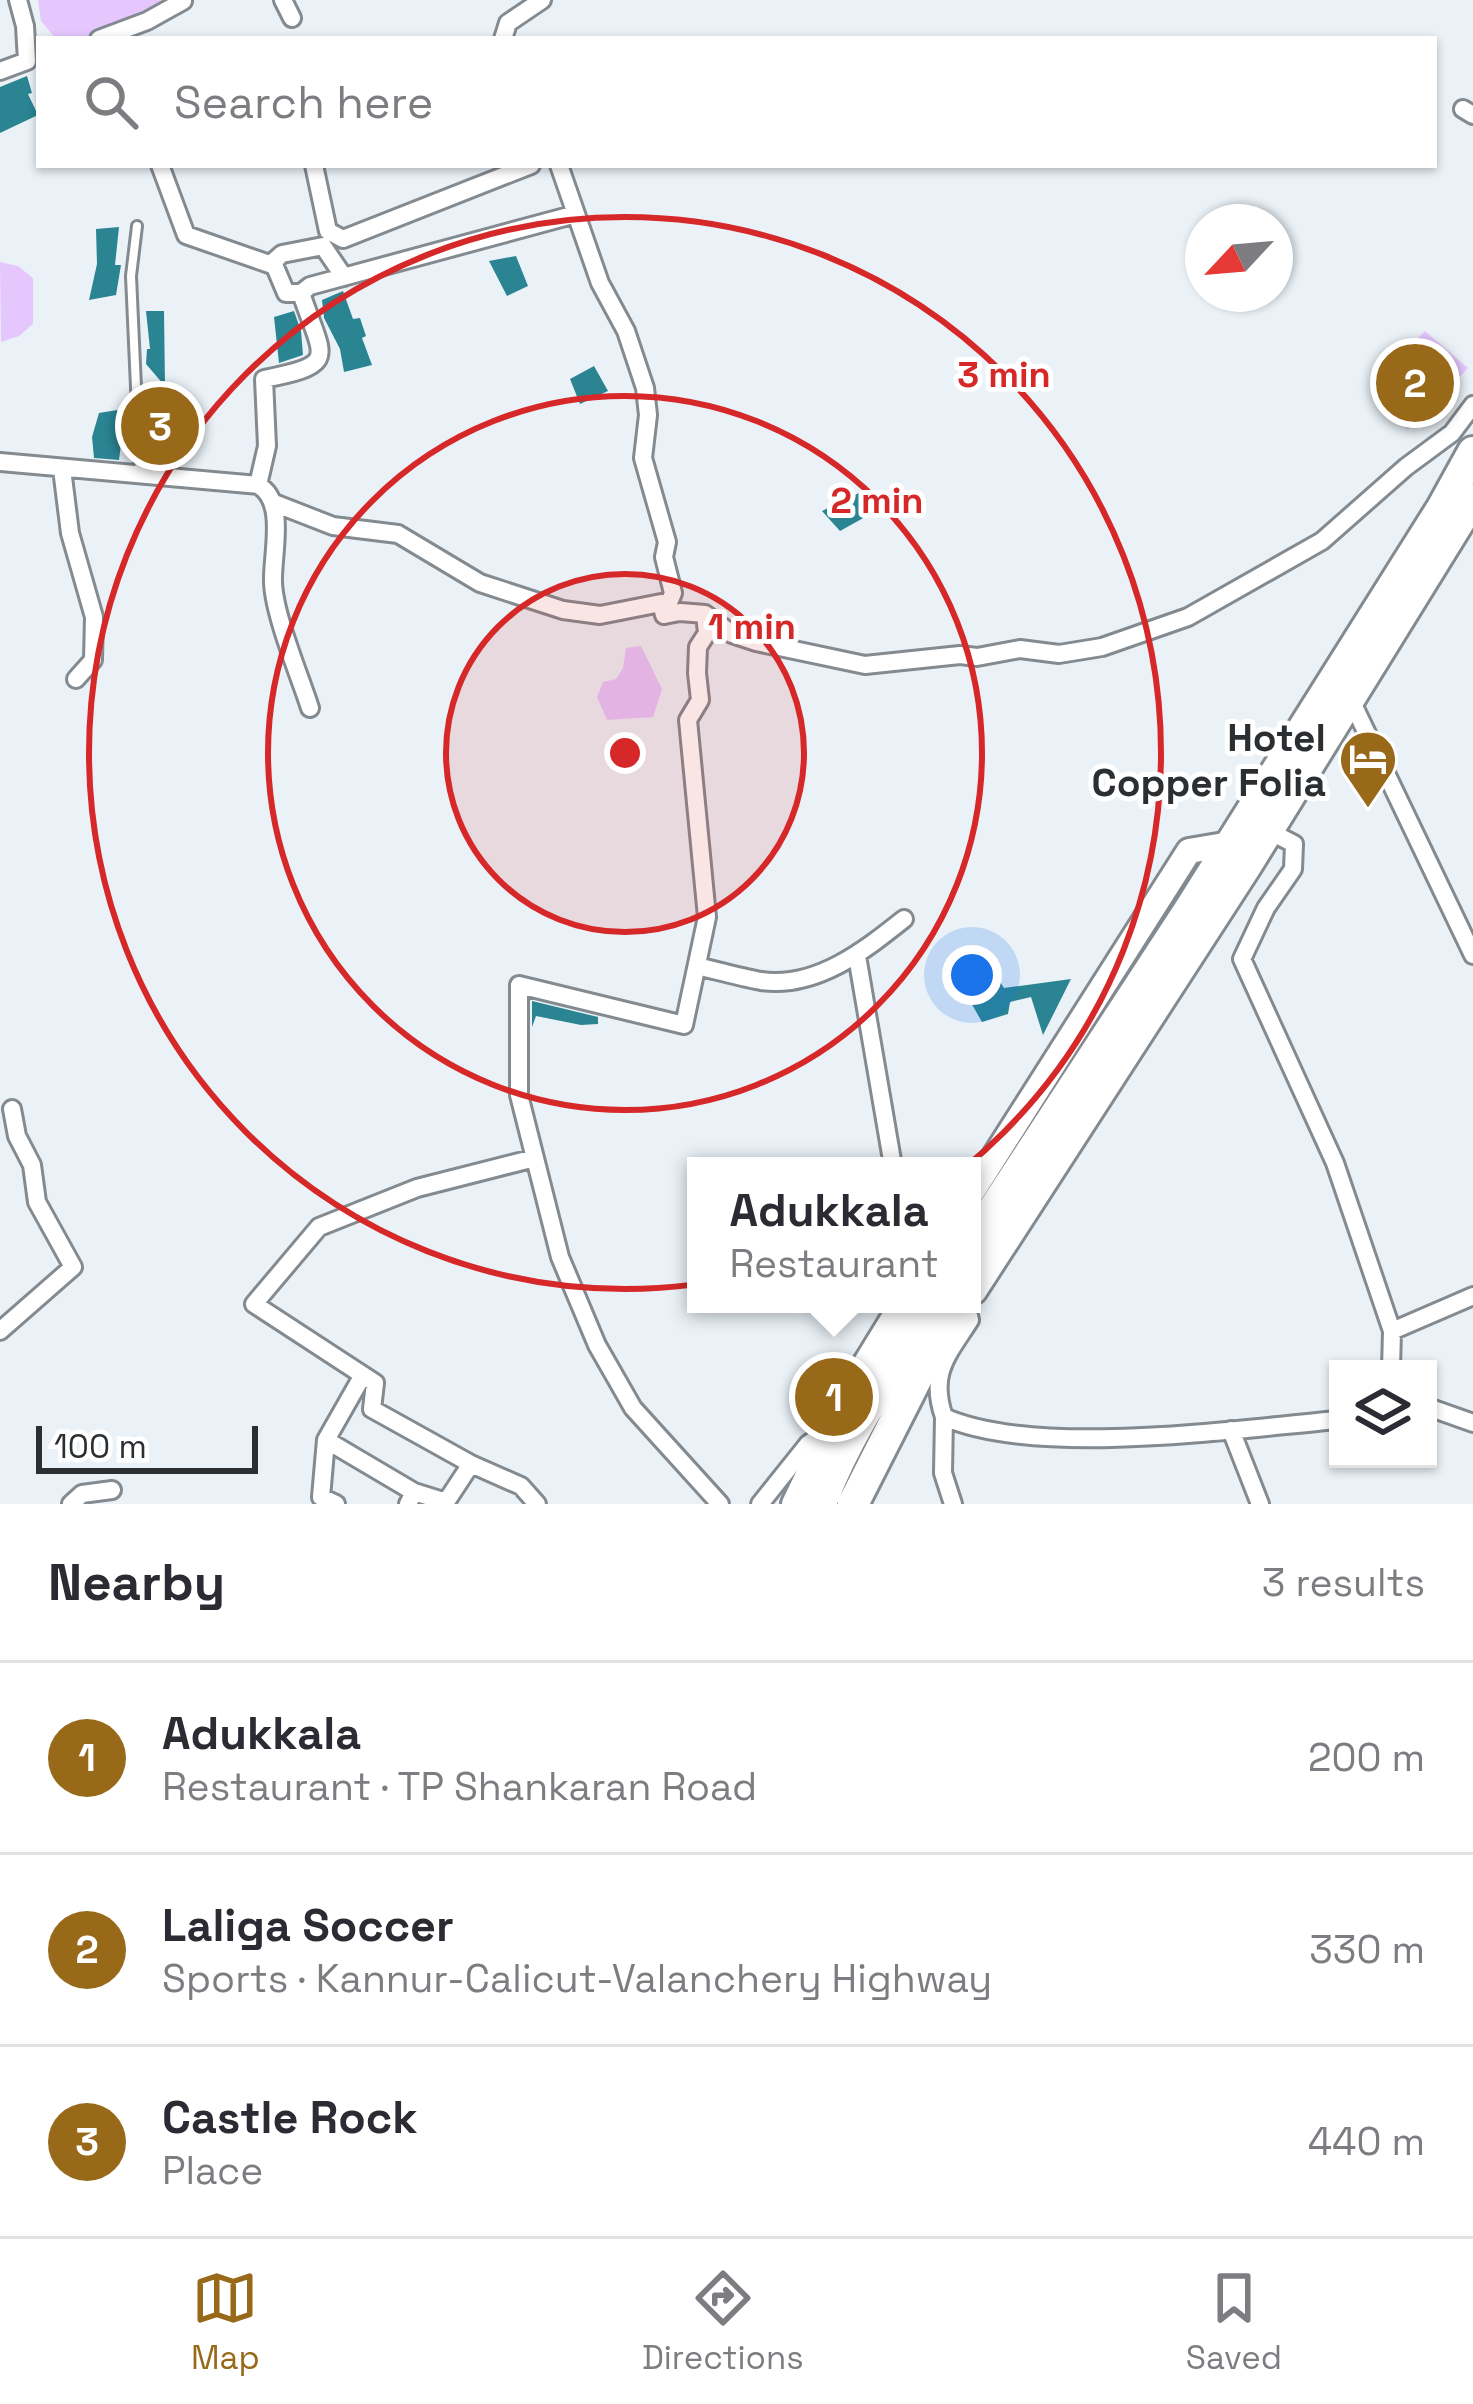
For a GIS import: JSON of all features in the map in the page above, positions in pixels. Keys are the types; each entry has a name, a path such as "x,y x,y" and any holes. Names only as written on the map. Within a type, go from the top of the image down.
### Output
{"highway":[{"path":"981,1228 1230,844 1473,452"},
{"path":"981,1275 1268,831 1473,499"},
{"path":"821,1504 873,1400 926,1313"},
{"path":"853,1504 926,1360 958,1313"}],"street":[{"path":"0,70 33,60 18,0"},
{"path":"283,0 292,18"},
{"path":"502,36 508,23 542,0"},
{"path":"111,36 183,1"},
{"path":"161,168 186,235 275,266"},
{"path":"315,168 328,231 343,239 523,168"},
{"path":"560,168 600,284 626,331 645,388 648,415 643,458 668,542 664,557 673,593 664,615"},
{"path":"344,277 323,245 282,254 273,262 286,293 301,292 576,214"},
{"path":"258,485 267,446 264,379 308,371 318,362 320,350 301,292"},
{"path":"664,615 705,614 732,634 756,642 865,664 1102,647 1189,617 1322,541 1452,433 1473,405"},
{"path":"0,462 266,489 274,503 273,588 310,708"},
{"path":"62,469 70,533 94,617 93,660 76,680"},
{"path":"274,503 332,526 398,534 479,583 515,597 600,615 661,603 664,615"},
{"path":"705,614 707,633 698,647 700,700 688,720 707,917 684,1025 519,985 519,1095 560,1257 597,1345 633,1408 720,1504"},
{"path":"1350,698 1473,955"},
{"path":"1268,831 1294,844 1293,869 1266,908 1242,959 1335,1162 1392,1331 1391,1360"},
{"path":"981,1178 1190,850 1230,844"},
{"path":"697,966 766,982 806,977 857,956 904,919"},
{"path":"857,956 891,1157"},
{"path":"0,1331 73,1267 37,1202 32,1165 17,1136 12,1109"},
{"path":"535,1157 417,1188 319,1227 254,1304 375,1383 372,1409 521,1486 537,1504"},
{"path":"1392,1331 1473,1296"},
{"path":"794,1504 848,1392 896,1313"},
{"path":"952,1504 944,1474 940,1367 970,1320 967,1313"},
{"path":"336,1504 321,1497 326,1440 363,1375"},
{"path":"1437,1410 1473,1423"},
{"path":"944,1417 972,1429 1023,1436 1231,1430 1329,1421"},
{"path":"760,1504 808,1444 830,1428"},
{"path":"1231,1430 1260,1504"},
{"path":"326,1440 411,1498 446,1502 471,1464"},
{"path":"71,1504 82,1494 112,1490"}],"lane":[{"path":"137,226 130,276 140,477"}],"shaded area":[{"path":"38,0 161,0 138,17 84,36 54,36 41,21"},
{"path":"0,262 18,266 33,278 33,324 1,342"},
{"path":"1425,331 1468,368 1408,430 1370,388"},
{"path":"641,646 662,689 653,717 607,720 597,697 603,682 616,679 626,648"}],"building":[{"path":"27,76 36,116 0,133 0,87"},
{"path":"119,227 115,265 121,265 116,295 89,300 97,264 96,229"},
{"path":"516,256 528,286 507,296 489,261"},
{"path":"343,291 353,319 360,318 372,365 344,372 322,300"},
{"path":"146,311 164,311 165,385 172,384 173,407 169,407 176,446 171,464 152,463 155,434 150,434 148,419 152,387 164,385 146,364 150,349"},
{"path":"294,311 303,355 279,363 274,317"},
{"path":"594,366 608,391 580,404 570,379"},
{"path":"117,410 122,436 119,460 94,458 92,437 99,413"},
{"path":"859,493 867,516 840,531 822,511"},
{"path":"997,977 1004,988 1071,979 1043,1035 1031,997 1010,1002 1008,1014 982,1022 962,987"},
{"path":"532,1001 598,1017 598,1024 536,1016 532,1027"}],"place":[{"name":"Laliga Soccer","path":"1415,383"},
{"name":"Castle Rock","path":"160,426"},
{"name":"Hotel Copper Folia","path":"1368,810"},
{"name":"Adukkala","path":"834,1397"}]}
